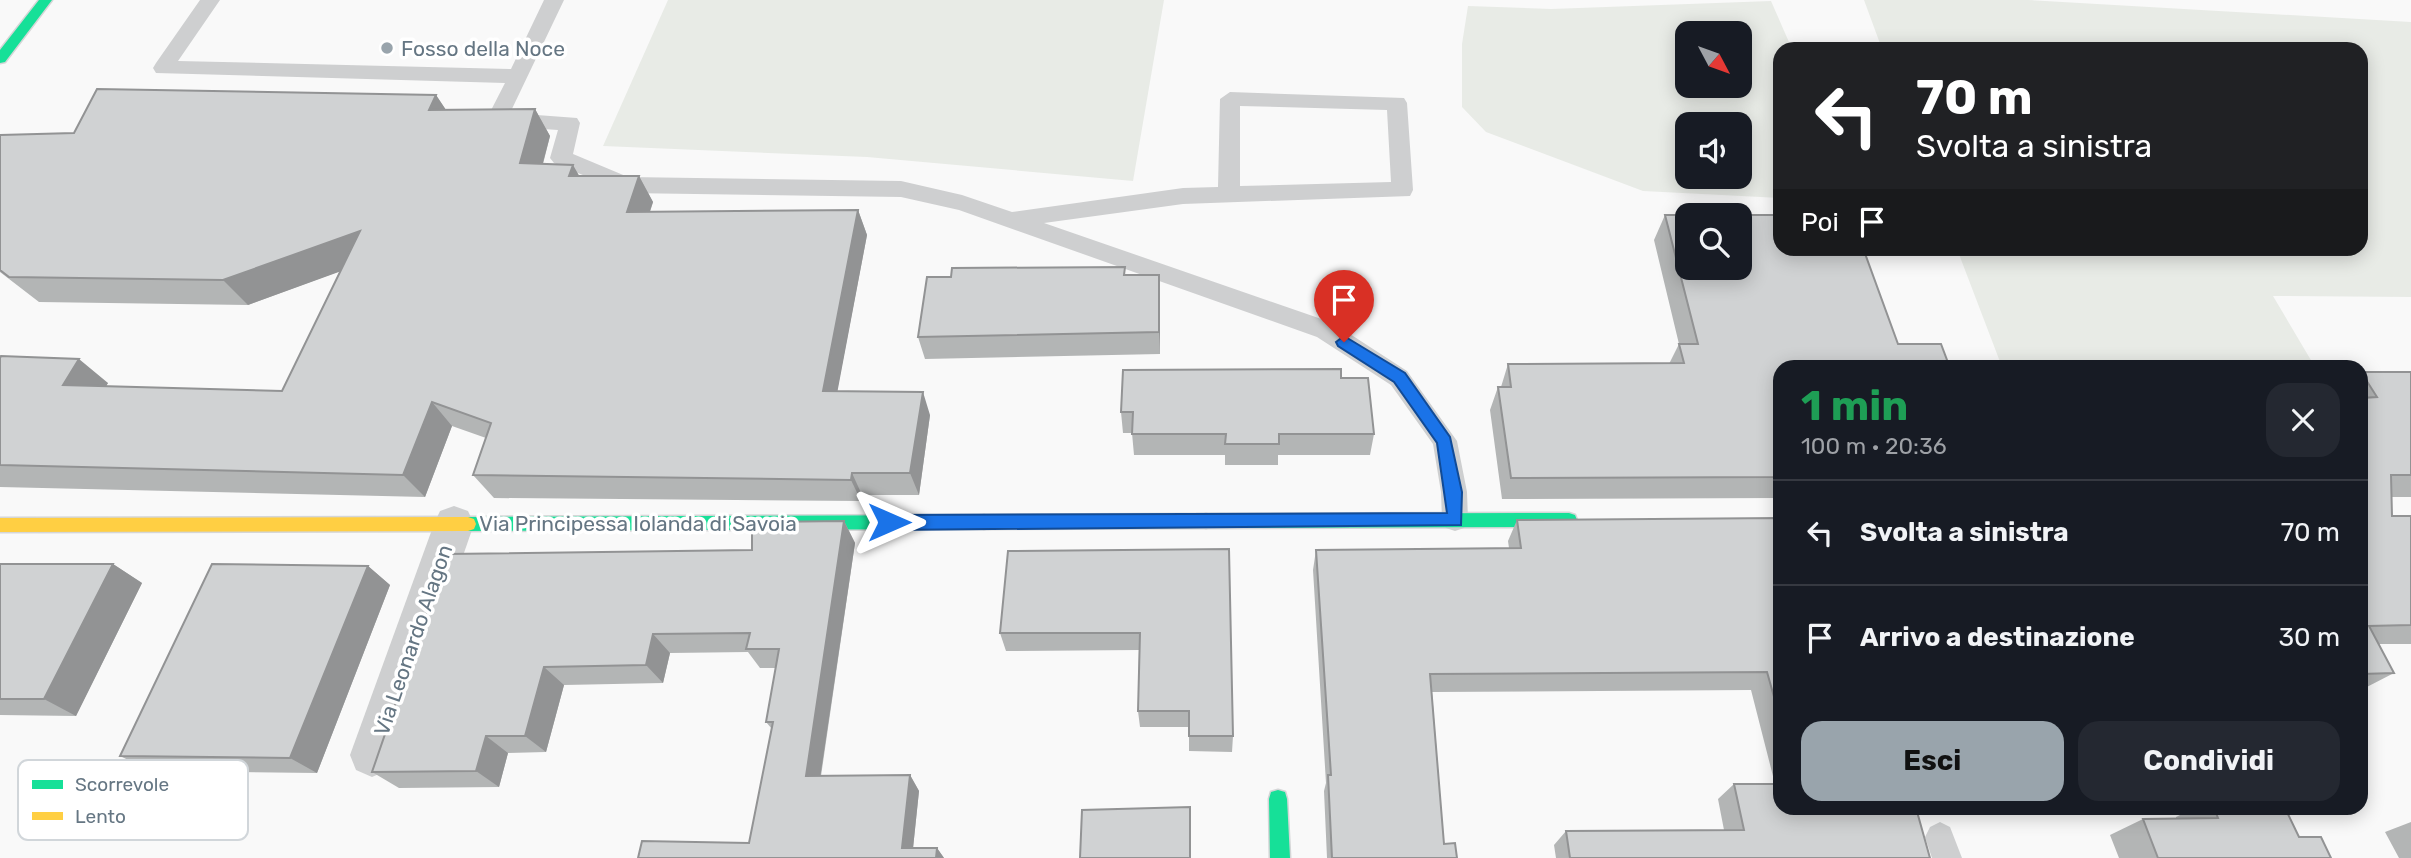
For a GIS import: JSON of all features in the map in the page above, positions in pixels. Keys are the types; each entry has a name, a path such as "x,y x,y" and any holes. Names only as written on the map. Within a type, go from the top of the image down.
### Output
{"street":[{"path":"0,60 46,0"},
{"name":"Via Principessa Iolanda di Savoia","path":"0,525 1590,520"},
{"name":"Via Leonardo Alagon","path":"372,755 454,523"},
{"path":"1278,799 1280,858"}],"lane":[{"path":"210,0 163,68 518,76"},
{"path":"554,0 496,120 570,123 561,158 625,185 901,189 962,203 1325,330 1399,378 1445,441 1454,492 1455,520"},
{"path":"1010,220 1183,196 1402,190 1397,103 1230,99 1229,194"}],"shaded area":[{"path":"668,0 1164,0 1133,181 867,157 603,146"},
{"path":"1864,0 2028,0 2411,22 2411,297 2273,296 2311,360 1999,360 1960,256 2368,256 2368,42 1879,42"},
{"path":"1771,1 1789,42 1773,42 1773,198 1643,191 1486,132 1462,107 1462,44 1468,6 1551,9"}],"building":[{"path":"97,89 436,95 429,110 535,109 520,163 573,165 569,176 639,176 627,212 858,210 823,391 923,392 910,473 852,473 851,480 473,475 491,423 432,402 403,475 0,465 1,356 79,359 63,385 282,391 360,231 223,280 9,277 0,270 0,135 74,133"},
{"path":"1665,215 1675,215 1675,254"},
{"path":"1752,215 1773,215 1773,256 1866,256 1898,344 1941,344 1947,360 1773,360 1773,477 1511,478 1498,387 1511,387 1508,364 1684,363 1679,344 1698,344 1682,280 1752,280"},
{"path":"1125,267 1124,275 1159,275 1159,332 918,337 927,277 951,277 952,268"},
{"path":"1341,369 1341,378 1368,378 1374,434 1279,434 1279,444 1225,444 1226,434 1132,434 1133,412 1121,412 1123,370"},
{"path":"2368,372 2411,372 2411,475 2391,475 2392,516 2411,516 2411,625 2369,626 2394,673 2368,674 2368,398 2377,397 2368,383"},
{"path":"1773,518 1773,693 1767,672 1430,674 1444,844 1455,843 1457,858 1332,858 1328,775 1331,775 1316,550 1521,548 1517,520"},
{"path":"844,521 806,776 910,775 902,848 937,848 936,858 638,858 642,841 749,843 773,722 766,722 779,649 746,649 750,633 653,634 646,665 544,667 525,736 486,736 476,771 372,772 447,554 752,550 752,522"},
{"path":"1229,549 1233,736 1189,736 1189,711 1138,711 1140,633 1000,633 1008,551"},
{"path":"0,564 113,564 44,699 0,699"},
{"path":"212,564 368,566 290,758 120,756"},
{"path":"1734,784 1773,784 1773,815 1918,815 1930,858 1570,858 1566,831 1744,830"},
{"path":"1190,807 1190,858 1080,858 1082,810"},
{"path":"2217,815 2288,815 2299,837 2321,837 2331,858 2158,858 2143,819 2218,818"}],"traffic: fast":[{"path":"0,59 46,0"},
{"path":"1206,521 1569,520"},
{"path":"468,524 984,522"},
{"path":"1278,799 1280,858"}],"traffic: slow":[{"path":"984,522 1206,521"},
{"path":"0,525 468,524"}],"place":[{"name":"Fosso della Noce","path":"387,48"}],"route":[{"path":"889,522 1455,520 1454,492 1445,441 1399,378 1344,342"}]}
